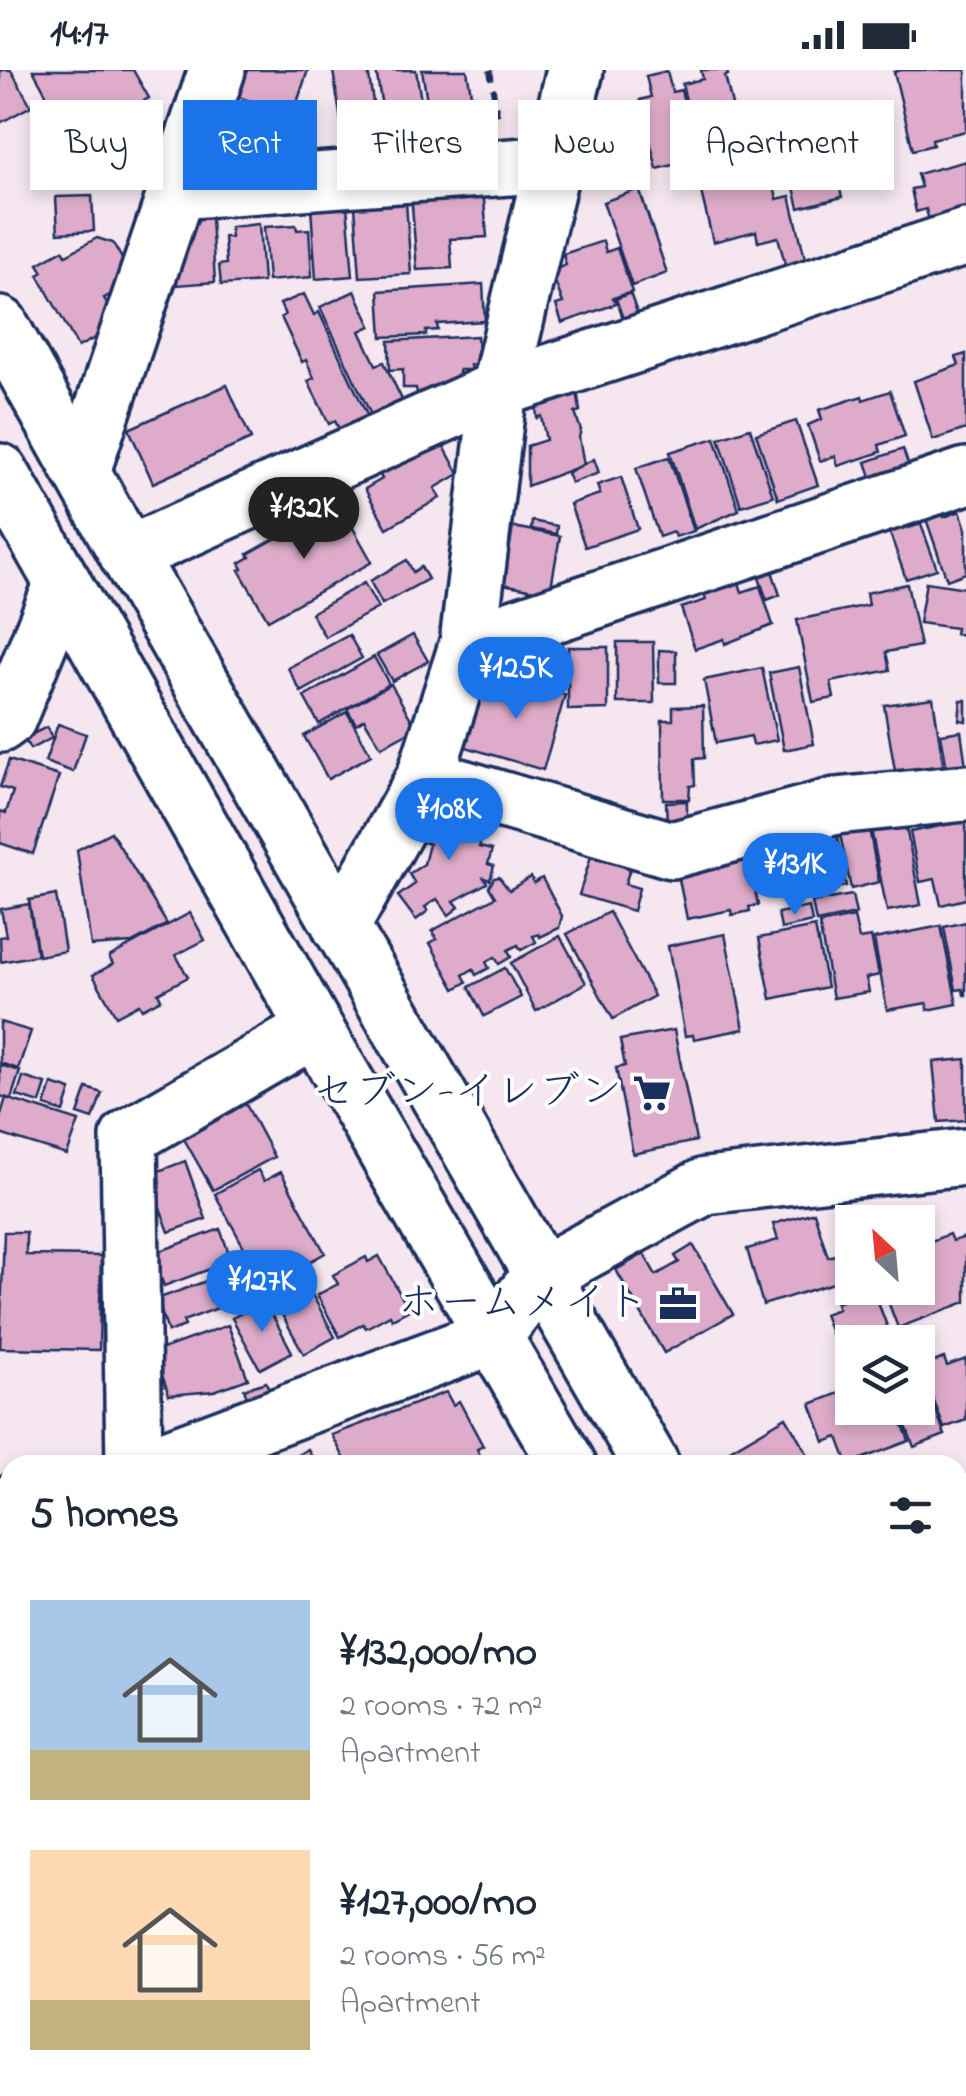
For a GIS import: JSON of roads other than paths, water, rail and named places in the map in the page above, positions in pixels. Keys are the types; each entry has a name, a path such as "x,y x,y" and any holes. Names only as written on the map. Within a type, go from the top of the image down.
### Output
{"street":[{"path":"82,471 216,70"},
{"path":"568,100 575,70"},
{"path":"175,191 518,166"},
{"path":"341,927 425,777 468,643 498,389 547,190"},
{"path":"128,555 498,389 966,238"},
{"path":"0,325 645,1455"},
{"path":"0,472 315,1029 562,1455"},
{"path":"468,643 966,476"},
{"path":"0,724 8,718 63,583"},
{"path":"425,777 672,850 836,806 966,793"},
{"path":"134,1455 130,1137 315,1029"},
{"path":"175,1455 494,1336 540,1275 705,1186 966,1158"}],"place":[{"name":"セブン-イレブン","path":"652,1093"},
{"name":"ホームメイト","path":"678,1304"}]}
